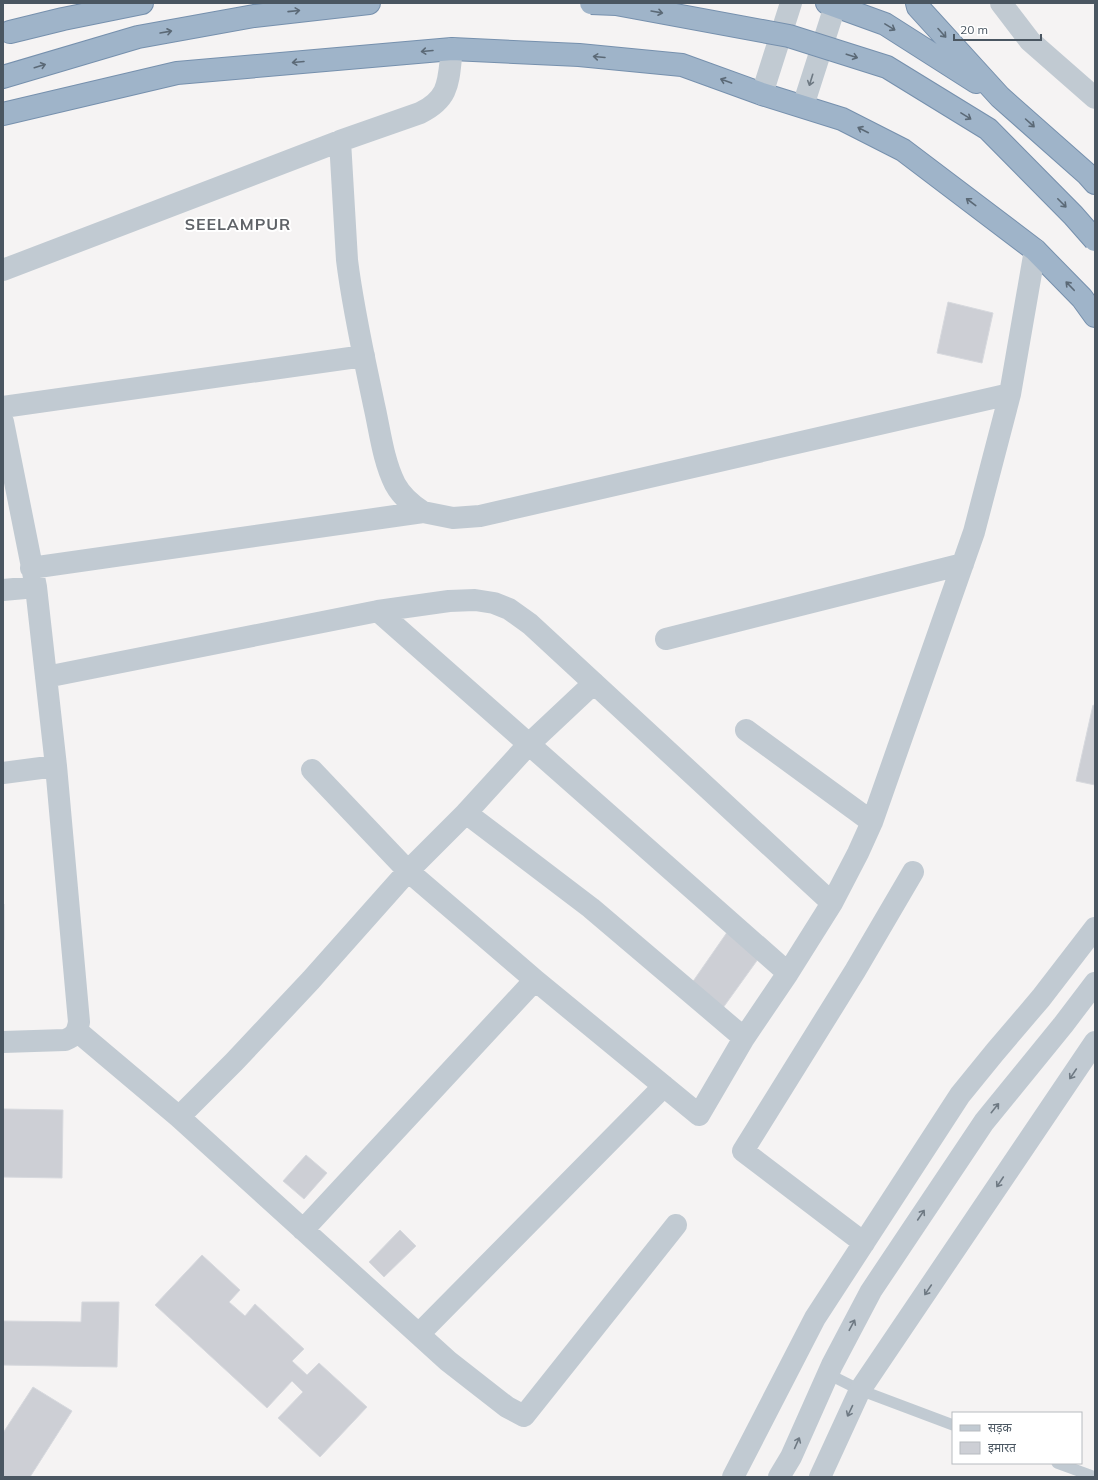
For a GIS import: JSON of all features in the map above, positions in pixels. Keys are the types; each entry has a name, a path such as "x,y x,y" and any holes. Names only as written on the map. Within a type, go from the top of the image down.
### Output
{"highway":[{"path":"63,19 97,3"},
{"path":"10,32 63,19 142,3"},
{"path":"3,77 138,37 254,16 369,3"},
{"path":"591,3 616,4 789,36 887,67 988,129 1073,214 1095,240"},
{"path":"917,3 918,7 1000,97 1087,174 1095,183"},
{"path":"833,4 885,24 1000,97"},
{"path":"3,114 177,73 452,49 579,55 682,65 762,94 842,119 903,150 1035,250 1082,298 1095,316"}],"street":[{"path":"762,94 791,3"},
{"path":"1001,3 1030,41 1095,98"},
{"path":"803,106 833,4"},
{"path":"3,270 340,141 420,114 440,99 447,87 452,49"},
{"path":"340,141 347,260 364,356 386,459 396,485 407,502 423,512"},
{"path":"312,770 408,871 535,980 699,1115 744,1038 788,973 832,903 872,822 974,532 1010,394 1035,250"},
{"path":"3,407 364,356"},
{"path":"3,590 33,578 423,512 454,518 480,516 1010,394"},
{"path":"3,422 33,578 46,677 56,766 78,1015 78,1031 74,1036 65,1040 3,1042"},
{"path":"666,639 963,564"},
{"path":"46,677 378,611 449,600 475,600 494,603 510,609 530,624 832,903"},
{"path":"378,611 788,973"},
{"path":"179,1117 234,1062 316,974 408,871 466,813 528,745 594,683"},
{"path":"746,730 872,822"},
{"path":"3,772 56,766"},
{"path":"466,813 592,908 744,1038"},
{"path":"864,1243 743,1151 855,971 913,872"},
{"path":"733,1477 815,1318 960,1095 1041,998 1095,928"},
{"path":"303,1230 535,980"},
{"path":"778,1477 791,1457 828,1374 870,1291 984,1122 1063,1025 1095,983"},
{"path":"78,1031 179,1117 448,1361 507,1407 524,1416 676,1225"},
{"path":"820,1477 860,1390 1095,1042"},
{"path":"419,1334 664,1086"}],"lane":[{"path":"828,1374 860,1390 952,1425"},
{"path":"1060,1464 1095,1477"}],"building":[{"path":"948,302 993,313 982,363 937,353"},
{"path":"1093,705 1095,706 1095,785 1076,781"},
{"path":"4,904 4,940 3,940"},
{"path":"728,931 761,955 720,1012 687,990"},
{"path":"3,1109 63,1110 62,1178 3,1177"},
{"path":"306,1155 327,1173 304,1199 283,1181"},
{"path":"400,1230 416,1246 384,1277 369,1262"},
{"path":"202,1255 240,1290 229,1302 245,1316 255,1304 304,1349 292,1361 307,1375 319,1363 367,1407 320,1457 278,1418 303,1392 292,1381 267,1408 155,1305"},
{"path":"82,1302 119,1302 117,1367 3,1365 3,1321 81,1322"},
{"path":"33,1387 72,1411 30,1477 3,1477 3,1433"}],"district":[{"name":"SEELAMPUR","path":"238,224"}]}
